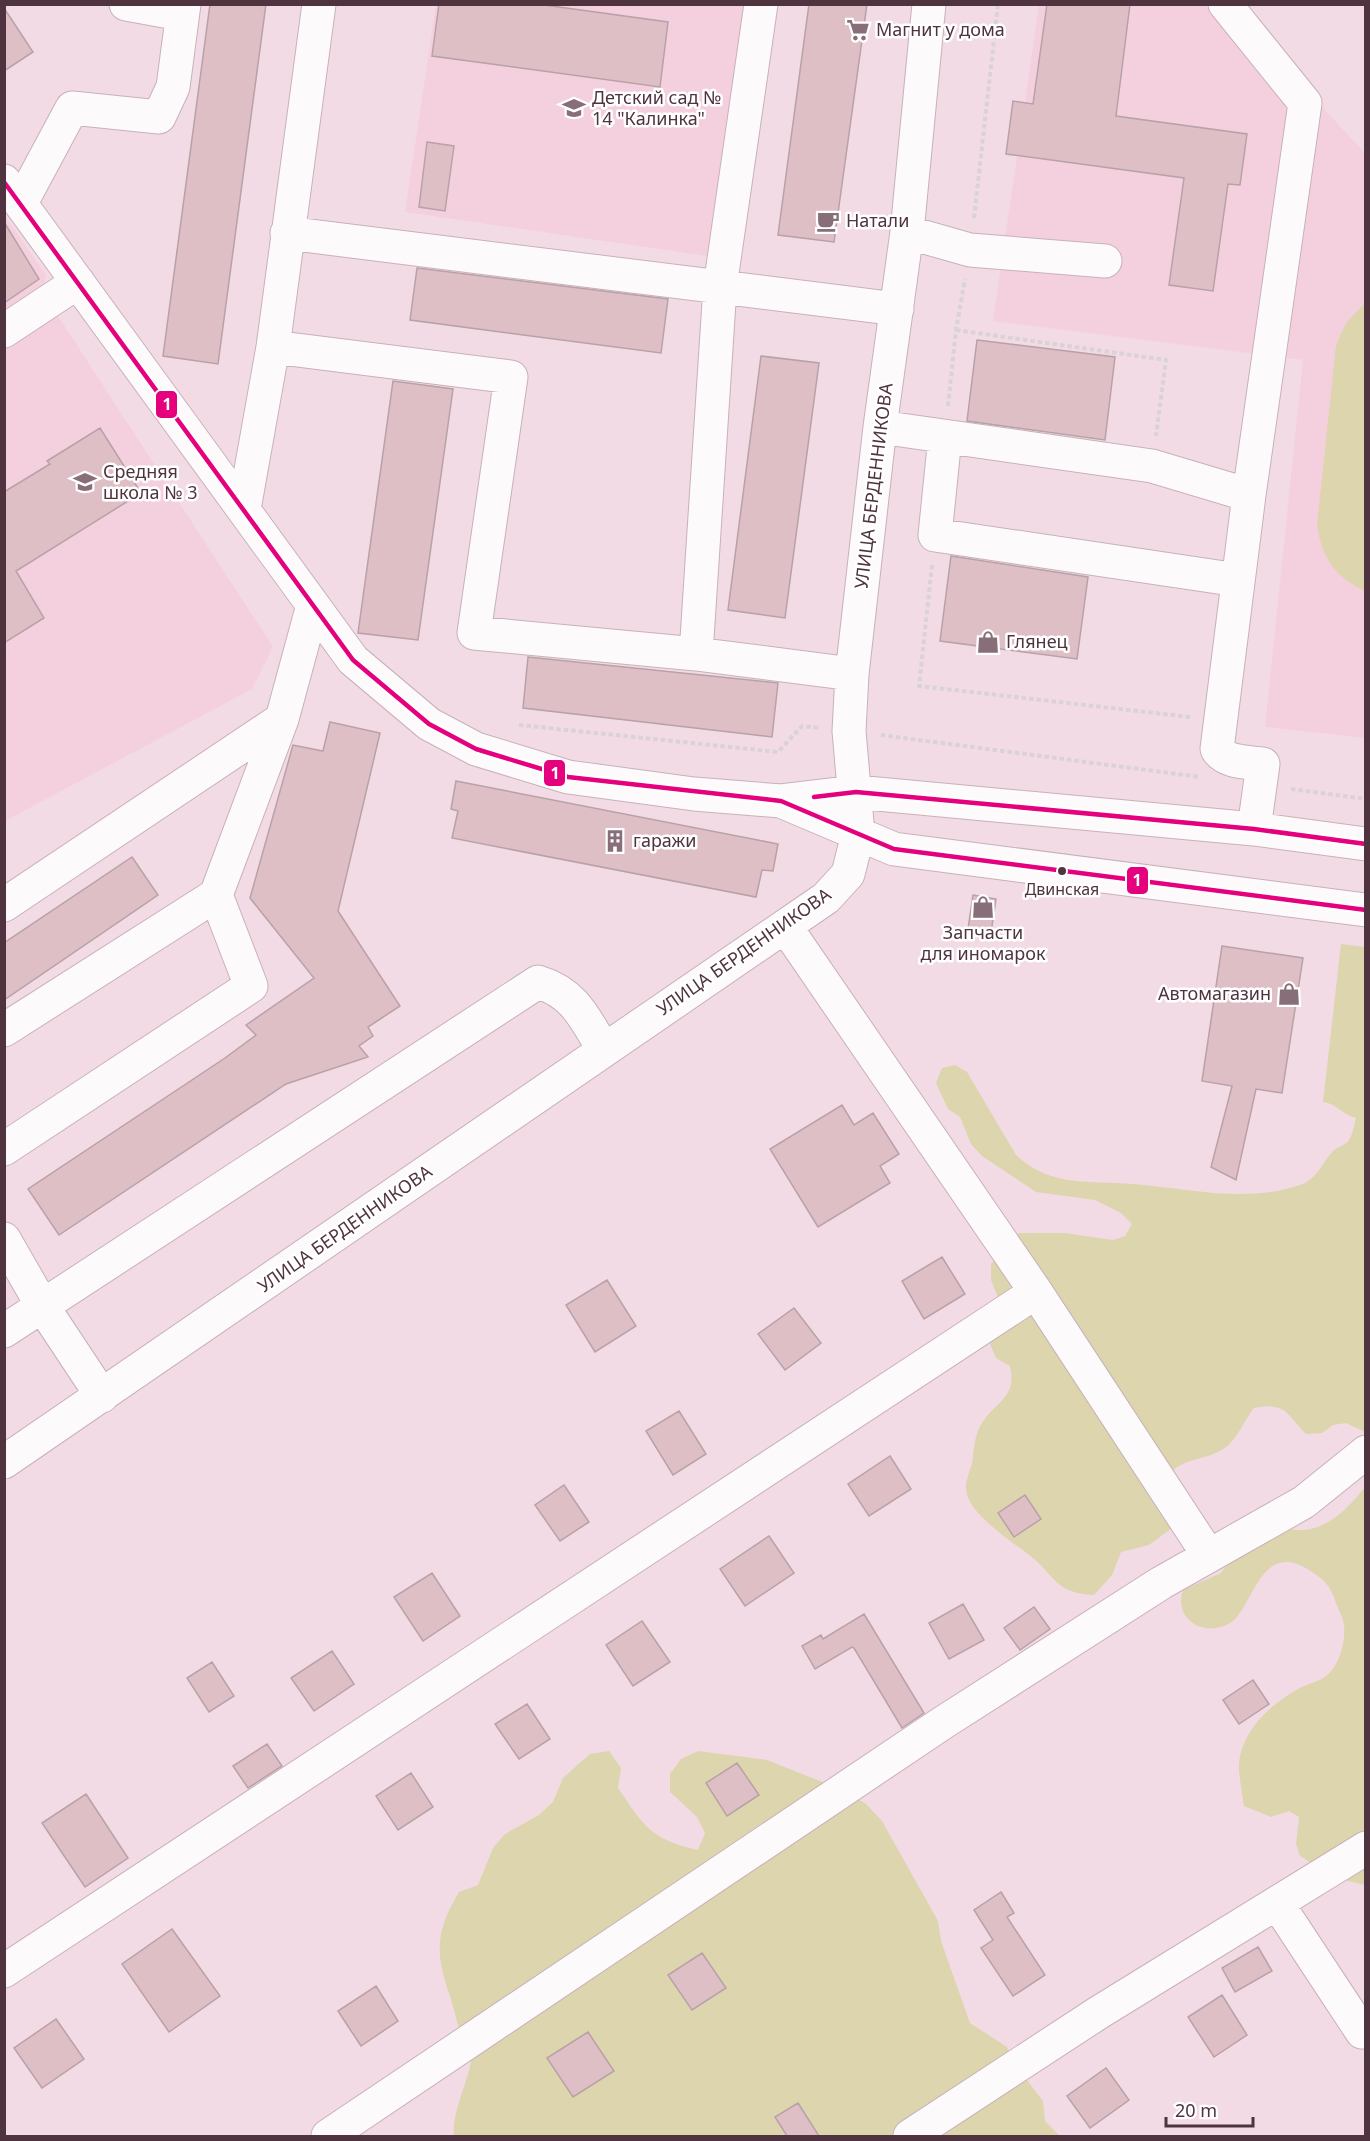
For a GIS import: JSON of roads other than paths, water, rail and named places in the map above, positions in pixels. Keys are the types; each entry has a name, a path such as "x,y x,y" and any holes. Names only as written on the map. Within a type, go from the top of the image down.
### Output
{"street":[{"path":"126,4 183,9 173,87 159,117 72,108 13,192 353,660 429,724 477,749 568,777 781,801 856,792 1254,829 1365,844"},
{"path":"244,509 273,347 318,4"},
{"path":"696,654 720,287 761,4"},
{"name":"УЛИЦА БЕРДЕННИКОВА","path":"4,1462 826,898 848,874 858,834 849,731 852,674 880,427 907,232 929,4"},
{"path":"1225,4 1305,103 1249,495 1217,749 1220,755 1230,759 1263,764 1262,785 1254,829"},
{"path":"907,232 970,250 1105,261"},
{"path":"287,233 897,309"},
{"path":"4,331 78,282"},
{"path":"273,347 511,376 474,633 696,654 852,674"},
{"path":"880,427 1152,466 1249,495"},
{"path":"945,437 935,535 1238,580"},
{"path":"4,1030 216,895 282,719 313,605"},
{"path":"4,904 282,719"},
{"path":"781,801 894,849 1365,910"},
{"path":"4,1149 251,986 216,895"},
{"path":"785,926 1036,1292 1209,1556"},
{"path":"4,1331 538,982 555,987 572,999 604,1050"},
{"path":"4,1239 43,1307 102,1396"},
{"path":"4,1971 1036,1292"},
{"path":"328,2136 944,1722 1161,1582 1304,1502 1365,1452"},
{"path":"910,2136 1098,2013 1365,1848"},
{"path":"1277,1902 1362,2032"}],"place":[{"name":"Магнит у дома","path":"858,30"},
{"name":"Детский сад № 14 \"Калинка\"","path":"574,108"},
{"name":"Натали","path":"828,221"},
{"name":"Средняя школа № 3","path":"85,482"},
{"name":"Глянец","path":"988,642"},
{"name":"гаражи","path":"615,841"},
{"name":"Двинская","path":"1062,871"},
{"name":"Запчасти для иномарок","path":"983,907"},
{"name":"Автомагазин","path":"1289,994"}]}
